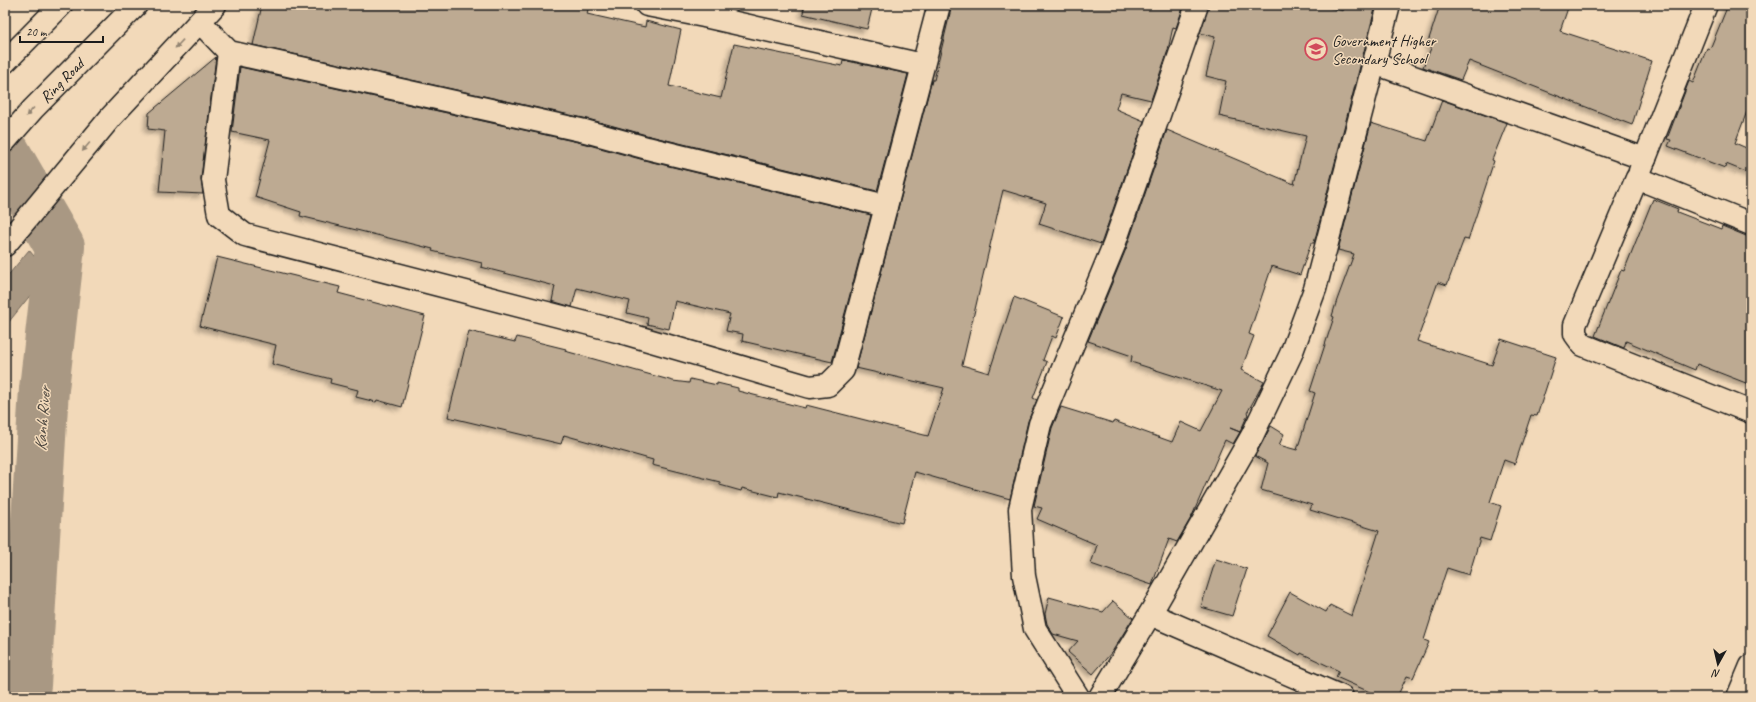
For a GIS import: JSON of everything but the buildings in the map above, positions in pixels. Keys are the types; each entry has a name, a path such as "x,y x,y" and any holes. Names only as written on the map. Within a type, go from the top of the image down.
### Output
{"main road":[{"path":"5,62 61,5"},
{"name":"Ring Road","path":"5,141 33,109 136,5"},
{"path":"5,245 111,117 215,5"},
{"path":"647,5 704,16 923,65"},
{"path":"229,52 213,180 219,215 245,235 618,330 810,387 828,385 843,370 939,5"},
{"path":"1078,697 1035,629 1024,576 1020,509 1040,424 1114,245 1197,5"},
{"path":"1100,697 1150,614 1252,436 1292,354 1315,289 1389,5"},
{"path":"1706,5 1641,168 1575,325 1575,334 1583,345 1751,412"},
{"path":"200,22 229,52 585,130 647,148 886,206"},
{"path":"1374,63 1641,168 1751,224"},
{"path":"1150,614 1342,697"},
{"path":"1738,697 1751,666"}],"shaded area":[{"path":"29,250 48,273 8,323 5,320 5,279"}],"waterway":[{"name":"Kanh River","path":"5,152 60,247 44,389 26,685 15,697"}],"place":[{"name":"Government Higher Secondary School","path":"1316,49"}]}
